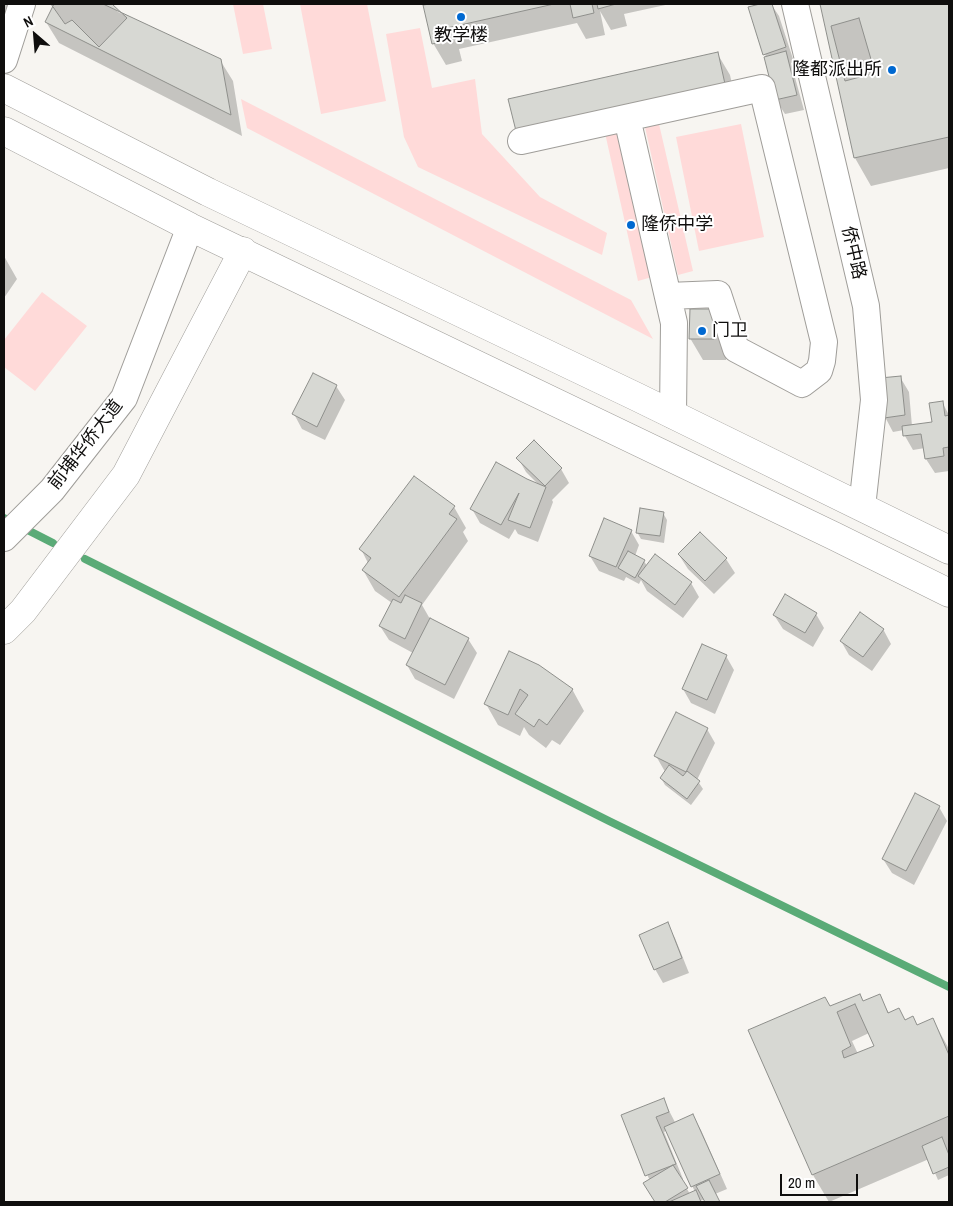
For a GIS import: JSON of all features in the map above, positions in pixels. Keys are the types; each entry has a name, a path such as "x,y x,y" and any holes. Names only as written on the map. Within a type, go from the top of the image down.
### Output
{"main road":[{"path":"4,88 208,192 949,550"},
{"path":"4,131 190,227 949,593"},
{"path":"4,630 23,611 126,474 243,251"}],"street":[{"path":"4,60 22,4"},
{"name":"侨中路","path":"795,4 866,306 874,400 862,507"},
{"path":"521,141 762,88 824,342 820,371 802,384 736,349 718,294 668,296"},
{"path":"627,118 674,323 673,415"},
{"name":"前埔华侨大道","path":"12,529 52,490 124,398 190,227"}],"shaded area":[{"path":"233,4 263,4 272,49 243,54"},
{"path":"300,4 367,4 386,101 321,114"},
{"path":"420,28 432,88 475,79 482,134 540,197 607,233 602,255 418,167 404,137 386,34"},
{"path":"241,99 631,300 653,339 247,128"},
{"path":"659,124 693,271 678,275 645,127"},
{"path":"741,124 764,237 699,251 676,137"},
{"path":"619,130 652,277 638,281 605,133"},
{"path":"42,292 87,326 35,391 4,367 4,340"}],"building":[{"path":"51,4 112,4 127,18 99,47 72,20 65,24"},
{"path":"54,4 103,4 221,59 231,115 45,22"},
{"name":"教学楼","path":"554,4 447,28 450,40 432,44 423,5"},
{"path":"570,4 592,4 594,13 573,18"},
{"path":"597,4 616,4 598,9"},
{"path":"772,4 786,47 763,55 748,7"},
{"name":"隆都派出所","path":"820,4 949,4 949,137 854,158"},
{"path":"859,18 875,73 845,81 831,26"},
{"path":"786,51 797,95 775,100 764,57"},
{"path":"718,52 725,84 516,131 508,99"},
{"name":"门卫","path":"690,309 715,309 714,339 689,339"},
{"path":"313,373 337,385 317,427 292,414"},
{"path":"901,376 905,415 884,418 880,378"},
{"path":"943,401 945,416 949,415 949,447 943,448 944,456 925,459 921,434 903,436 902,426 932,422 929,403"},
{"path":"534,440 562,468 545,486 516,458"},
{"path":"496,462 546,487 530,528 508,520 519,493 501,525 470,509"},
{"path":"414,476 455,506 449,514 457,519 399,597 362,570 371,558 359,549"},
{"path":"640,508 664,512 660,536 636,533"},
{"path":"604,518 632,530 616,567 589,556"},
{"path":"700,532 727,558 705,581 678,554"},
{"path":"628,551 645,560 635,578 618,568"},
{"path":"655,554 692,582 675,605 638,576"},
{"path":"785,594 817,613 805,633 773,615"},
{"path":"405,595 422,603 405,639 379,626 393,599 401,603"},
{"path":"860,612 884,629 863,657 840,641"},
{"path":"430,618 469,638 445,685 406,665"},
{"path":"702,644 727,655 707,700 682,689"},
{"path":"509,651 539,665 573,689 547,725 539,719 534,727 515,714 528,695 520,689 508,715 484,704"},
{"path":"676,712 708,728 686,772 654,756"},
{"path":"669,765 683,776 687,771 700,781 687,799 660,778"},
{"path":"915,793 940,806 906,871 882,859"},
{"path":"668,922 682,958 654,970 639,935"},
{"path":"860,994 863,1001 880,994 888,1013 899,1008 905,1020 913,1016 917,1025 933,1018 949,1055 949,1116 812,1175 748,1030 825,997 830,1006","holes":["855,1004 874,1046 844,1058 842,1051 851,1046 837,1012"]},
{"path":"664,1098 669,1112 656,1117 676,1164 645,1176 621,1115"},
{"path":"693,1114 720,1174 691,1187 664,1127"},
{"path":"942,1137 949,1155 949,1167 933,1174 922,1146"},
{"path":"673,1165 688,1188 665,1202 655,1202 643,1183"},
{"path":"709,1180 720,1202 705,1202 696,1186"},
{"path":"696,1190 701,1202 669,1202"}],"waterway":[{"path":"4,518 53,543"},
{"path":"85,559 609,821 949,987"}],"place":[{"name":"教学楼","path":"461,17"},
{"name":"隆都派出所","path":"892,70"},
{"name":"隆侨中学","path":"631,225"},
{"name":"门卫","path":"702,331"}]}
